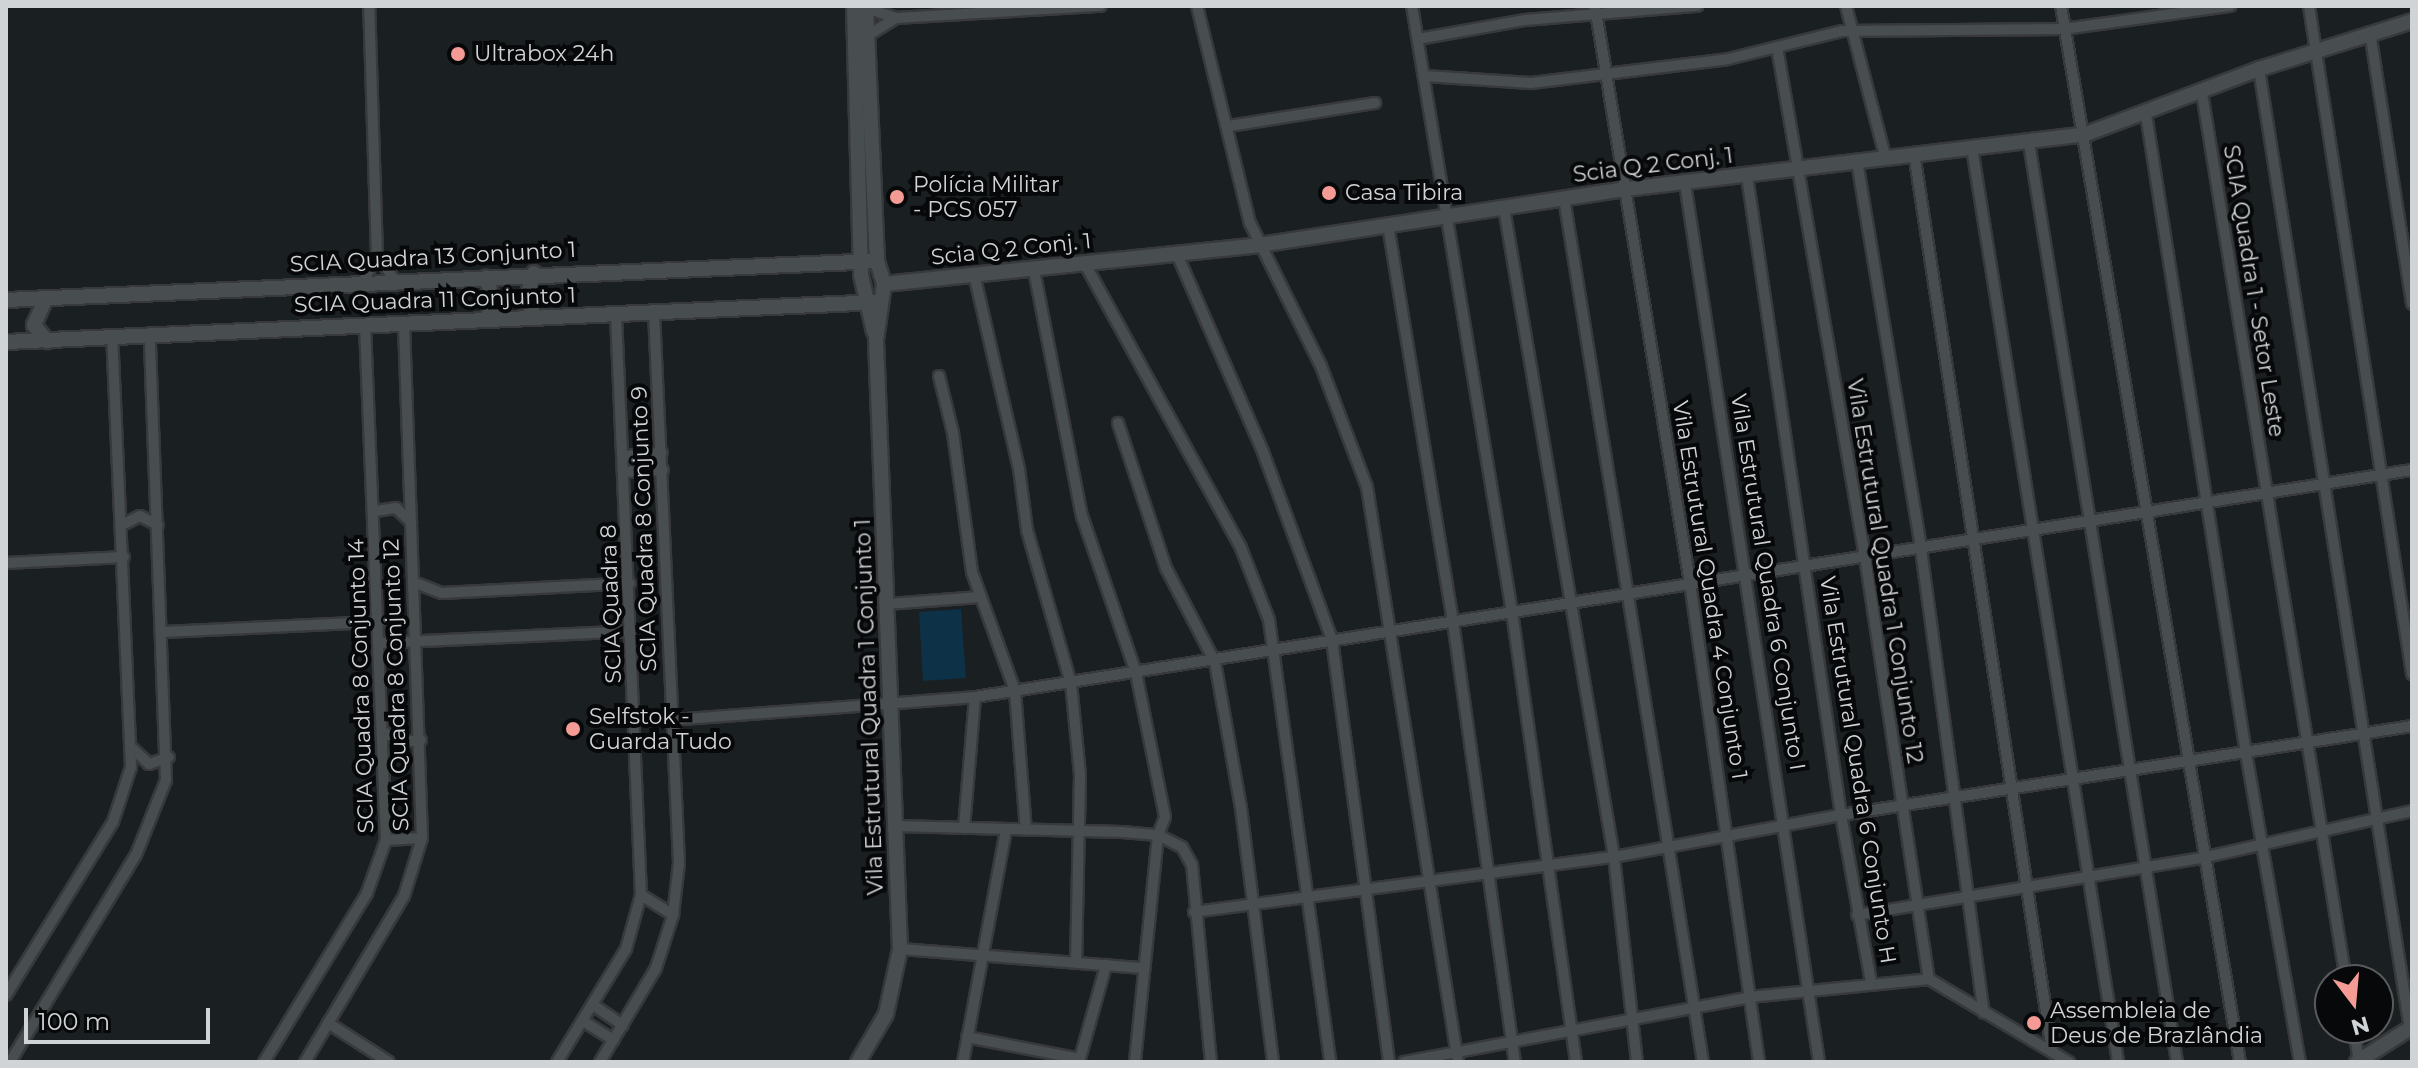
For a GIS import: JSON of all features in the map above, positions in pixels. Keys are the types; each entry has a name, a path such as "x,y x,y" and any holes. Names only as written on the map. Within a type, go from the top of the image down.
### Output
{"street":[{"path":"363,282 377,255 369,6"},
{"path":"862,7 896,18 1101,6"},
{"path":"1197,6 1259,245 1350,436 1367,487 1393,630 1428,881 1457,1057"},
{"path":"1412,6 1512,612 1576,1062"},
{"name":"Vila Estrutural Quadra 4 Conjunto 1","path":"1595,6 1690,583 1759,1062"},
{"path":"1418,39 1525,20 1597,18 1697,6"},
{"path":"1846,6 1856,33 1885,156"},
{"path":"2061,6 2079,119 2086,134 2240,1062"},
{"path":"1425,76 1531,83 1777,47 1842,31 2064,29 2230,6"},
{"path":"2309,6 2412,674"},
{"path":"862,7 867,36 870,261"},
{"path":"862,7 870,261 884,284 872,302"},
{"path":"867,36 896,18"},
{"name":"Scia Q 2 Conj. 1","path":"884,284 1259,245 1626,189 2086,134 2202,93 2259,69 2412,21"},
{"path":"2370,32 2412,304"},
{"name":"Vila Estrutural Quadra 1 Conjunto 12","path":"1777,47 1865,557 1915,907 1929,979"},
{"path":"2259,69 2411,1028 2358,1062"},
{"name":"SCIA Quadra 1 - Setor Leste","path":"2202,93 2344,964"},
{"path":"1229,126 1375,103"},
{"path":"2146,114 2261,846 2300,1062"},
{"path":"2029,143 2177,1062"},
{"path":"1972,148 2118,1062"},
{"path":"1914,153 1977,539 2052,1051"},
{"path":"1857,161 1921,549 1972,897 1984,1013"},
{"name":"Vila Estrutural Quadra 6 Conjunto H","path":"1747,176 1841,815 1871,981"},
{"name":"Vila Estrutural Quadra 6 Conjunto I","path":"1685,183 1786,826 1819,1062"},
{"path":"1564,198 1631,592 1667,844 1697,1008 1703,1062"},
{"path":"1504,208 1614,857 1637,1062"},
{"path":"1388,225 1453,622 1515,1062"},
{"path":"1177,254 1263,452 1332,640 1389,1062"},
{"path":"377,255 395,281"},
{"name":"SCIA Quadra 13 Conjunto 1","path":"6,300 534,273 870,261"},
{"name":"Vila Estrutural Quadra 1 Conjunto 1","path":"858,1062 886,1014 900,949 894,707 870,261"},
{"path":"1085,264 1241,548 1276,650 1330,1062"},
{"path":"1034,270 1082,516 1136,673 1165,817 1158,835 1135,1062"},
{"path":"534,273 526,299 536,318"},
{"path":"974,274 1019,469 1027,530 1071,683 1079,740 1076,962"},
{"path":"485,320 495,305 486,277"},
{"path":"46,298 34,325 47,341"},
{"name":"SCIA Quadra 11 Conjunto 1","path":"6,342 872,302"},
{"name":"SCIA Quadra 8 Conjunto 9","path":"600,1062 656,968 673,915 679,863 654,312"},
{"name":"SCIA Quadra 8","path":"557,1062 626,949 641,895 630,583 616,315"},
{"name":"SCIA Quadra 8 Conjunto 12","path":"305,1062 404,896 422,838 421,740 404,324"},
{"name":"SCIA Quadra 8 Conjunto 14","path":"264,1062 367,893 386,840 376,511 365,325"},
{"path":"10,1062 136,855 157,813 169,757 150,335"},
{"path":"6,995 113,822 133,749 112,338"},
{"path":"939,376 978,597 1015,691 1026,830"},
{"path":"1118,423 1166,568 1215,662 1273,1062"},
{"path":"624,456 662,453"},
{"path":"625,472 663,470"},
{"path":"672,720 894,707 975,697 1215,662 1393,630 2092,523 2412,470"},
{"path":"376,511 396,508 411,522"},
{"path":"122,525 140,516 158,525"},
{"path":"6,563 124,557"},
{"path":"413,582 442,593 630,583"},
{"path":"888,604 978,597"},
{"path":"164,632 380,622"},
{"path":"381,643 631,631"},
{"path":"964,828 975,697"},
{"path":"1194,912 1547,862 1614,857 1667,844 1841,815 1958,800 2412,726"},
{"path":"385,733 402,742 421,740"},
{"path":"133,749 149,764 169,757"},
{"path":"1857,915 2030,889 2206,857 2324,834 2412,811"},
{"path":"897,826 1077,829 1158,835 1187,851 1211,1062"},
{"path":"963,1062 1006,830"},
{"path":"386,840 422,838"},
{"path":"641,895 673,915"},
{"path":"900,949 1144,968"},
{"path":"967,1037 1080,1061 1106,965"},
{"path":"1404,1062 1457,1057 1512,1041 1750,997 1871,981 1929,979 2069,1062"},
{"path":"593,1005 623,1025"},
{"path":"583,1021 614,1040"},
{"path":"328,1023 389,1062"}],"shaded area":[{"path":"961,609 966,678 923,681 919,612"}],"place":[{"name":"Ultrabox 24h","path":"458,54"},
{"name":"Casa Tibira","path":"1329,193"},
{"name":"Polícia Militar - PCS 057","path":"897,197"},
{"name":"Selfstok - Guarda Tudo","path":"573,729"},
{"name":"Assembleia de Deus de Brazlândia","path":"2034,1023"}]}
